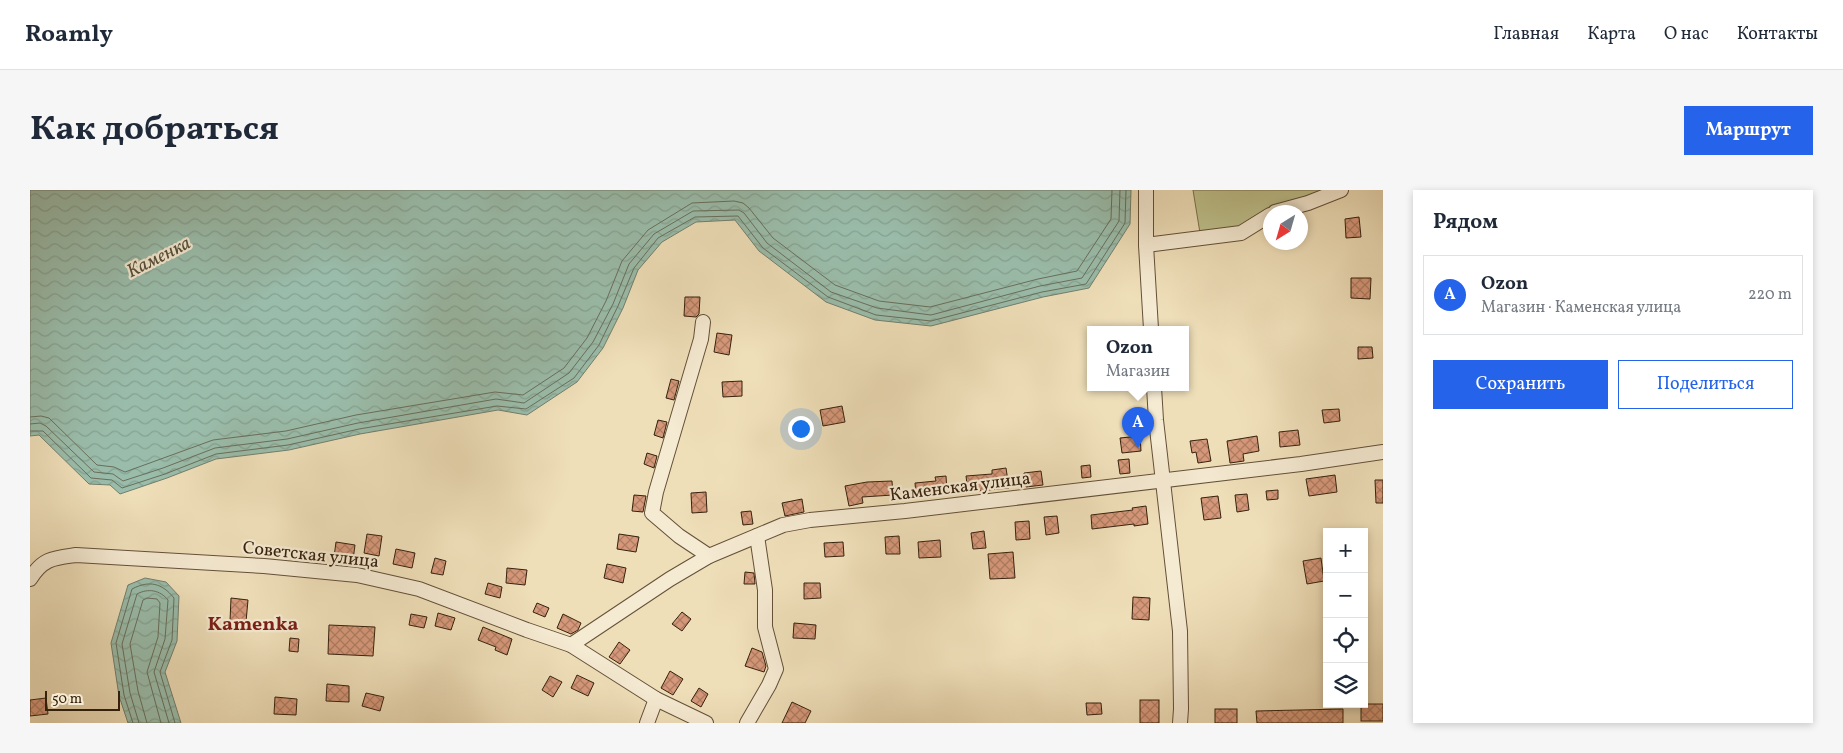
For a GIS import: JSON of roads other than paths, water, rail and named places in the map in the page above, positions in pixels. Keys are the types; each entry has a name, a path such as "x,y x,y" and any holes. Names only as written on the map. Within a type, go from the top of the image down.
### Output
{"street":[{"path":"1146,190 1146,245 1151,326"},
{"path":"1300,205 1341,190"},
{"path":"1146,245 1241,233 1263,219"},
{"path":"703,322 701,338 656,492 652,513 683,539 709,556"},
{"path":"1154,391 1180,631 1180,723"},
{"name":"Каменская улица","path":"571,645 670,579 709,556 783,525 810,520 905,511 1301,464 1383,452"},
{"path":"747,723 769,686 776,669 765,627 765,590 757,536"},
{"name":"Советская улица","path":"32,575 41,564 52,558 76,555 264,566 357,575 419,589 571,645 656,699 706,723"},
{"path":"647,723 656,699"}],"water":[{"name":"Каменка","path":"30,190 1131,190 1130,224 1089,288 1043,297 931,326 875,320 826,302 759,251 735,220 696,222 662,242 638,270 623,308 603,348 577,382 527,415 498,410 360,434 289,450 216,459 120,494 110,485 89,484 39,435 30,436"},
{"path":"145,578 166,582 179,596 177,641 165,672 181,723 128,723 119,696 111,643 128,585"}],"place":[{"name":"Ozon","path":"1138,448"}],"district":[{"name":"Kamenka","path":"253,623"}]}
